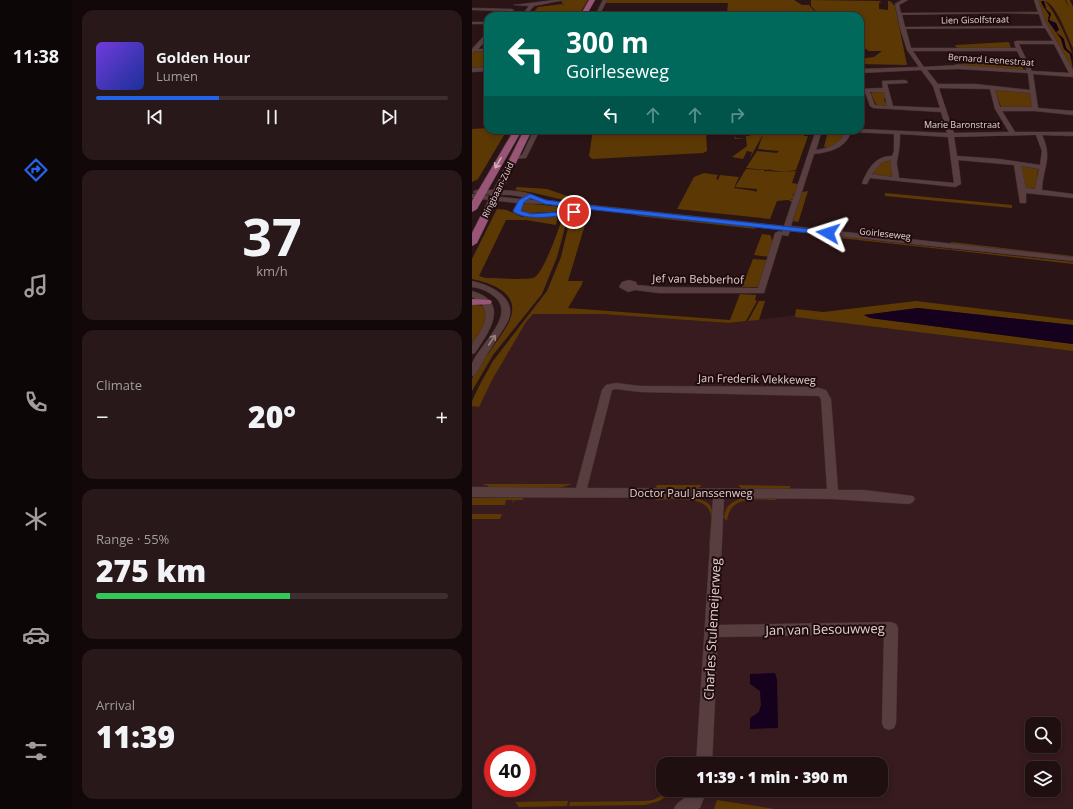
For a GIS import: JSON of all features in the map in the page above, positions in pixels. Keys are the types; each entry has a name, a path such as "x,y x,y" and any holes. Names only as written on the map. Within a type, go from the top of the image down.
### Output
{"main road":[{"path":"585,12 592,0"},
{"path":"592,12 599,0"},
{"name":"Ringbaan-Zuid","path":"472,209 476,194 515,134"},
{"name":"Ringbaan-Zuid","path":"472,243 526,134"},
{"path":"472,302 486,302"}],"street":[{"path":"472,9 512,10 521,0"},
{"path":"516,5 533,5 562,0"},
{"path":"599,12 605,0"},
{"path":"872,0 886,0"},
{"path":"868,176 956,186 958,184 951,135 936,86 909,50 902,28 897,4 906,0"},
{"path":"1036,0 1047,27 1073,75"},
{"path":"527,12 533,5"},
{"path":"899,14 927,15 1000,12 1041,13"},
{"path":"472,22 484,23"},
{"name":"Lien Gisolfstraat","path":"902,28 996,26 1047,27"},
{"path":"473,49 484,39"},
{"path":"1035,110 1030,72 1016,42 1056,43"},
{"path":"909,50 953,47 1019,49"},
{"path":"473,49 484,50"},
{"name":"Bernard Leenestraat","path":"864,71 959,66 1073,75"},
{"path":"472,70 484,69"},
{"path":"890,108 884,82 905,82"},
{"path":"936,86 968,86 1033,92"},
{"path":"992,88 998,109 1013,133"},
{"path":"886,90 867,91 873,106 944,110"},
{"path":"998,109 1073,113"},
{"name":"Marie Baronstraat","path":"864,131 951,135 1013,133 1073,134"},
{"path":"895,180 896,171 893,163 897,151 897,133"},
{"path":"1038,133 1044,143 1046,153 1038,192"},
{"name":"Ringbaan-Zuid","path":"514,158 524,157 535,134"},
{"path":"785,227 818,134"},
{"path":"812,152 829,151 846,140 848,134"},
{"path":"865,183 873,165 881,159 895,158"},
{"path":"955,158 1016,163 1042,167"},
{"path":"1016,163 1023,190 1023,201"},
{"path":"1023,190 1073,196"},
{"name":"Goirleseweg","path":"476,194 530,196 545,202"},
{"name":"Goirleseweg","path":"496,195 521,201 592,205 785,227 1073,265"},
{"path":"521,201 530,196"},
{"name":"Goirleseweg","path":"521,201 520,207 517,211 526,215 586,212 762,229 806,225 828,233 1073,260"},
{"name":"Goirleseweg","path":"735,221 762,229"},
{"name":"Jef van Bebberhof","path":"634,287 659,290 761,291 785,227"},
{"name":"Goirleseweg","path":"828,233 1073,255"},
{"path":"472,284 494,291 502,300 506,310 503,321 472,373"},
{"path":"472,294 486,302 491,312 490,320 472,351"},
{"name":"Jan Frederik Vlekkeweg","path":"580,493 607,390 613,386 640,389 815,391 823,393 826,399 833,494"},
{"name":"Doctor Paul Janssenweg","path":"472,492 864,494 909,499"},
{"name":"Charles Stulemeijerweg","path":"704,757 719,494"},
{"name":"Jan van Besouwweg","path":"712,630 891,628 889,723"},
{"path":"682,809 694,802 696,797"}],"shaded area":[{"path":"588,0 580,12 534,12 538,7 562,4 564,6 561,1"},
{"path":"607,0 794,0 802,5 809,5 815,12 727,12 728,3 606,3"},
{"path":"811,0 880,1 881,3 876,2 879,3 879,9 888,10 888,1 890,1 895,6 907,65 864,64 864,58 874,57 882,51 864,50 864,12 816,12 811,6"},
{"path":"1038,0 1065,0 1069,8 1066,0 1070,0 1073,7 1073,48 1058,14 1054,8 1045,1 1062,29 1072,54 1066,48 1062,37 1056,32 1059,30 1056,23 1049,20 1051,14 1046,9 1044,1 1041,2 1049,14 1048,21 1061,39 1064,49 1070,54 1073,71 1043,18"},
{"path":"1044,1 1046,9 1051,14 1049,20 1056,23 1059,30 1056,32 1064,39 1066,48 1072,54 1073,65 1070,54 1064,49 1061,39 1048,21 1049,15 1041,2"},
{"path":"1009,42 1011,48 959,48 955,45"},
{"path":"476,51 484,51 484,68 472,68 472,54"},
{"path":"981,63 1022,65 1024,71 955,64"},
{"path":"883,91 886,94 884,100 887,105 885,107 877,106 871,94 873,92"},
{"path":"995,91 1029,93 1032,107 1001,107"},
{"path":"484,128 484,134 505,134 478,179 472,182 472,129"},
{"path":"592,134 706,134 707,151 703,153 592,159 589,156"},
{"path":"750,134 763,134 750,158 752,152 747,151 743,159 732,157 747,146 746,136 750,136"},
{"path":"763,134 804,134 804,136 808,136 796,170 785,172 770,169 746,168 757,151 777,153 779,151 758,149"},
{"path":"846,134 845,138 832,148 824,147 827,135"},
{"path":"892,160 893,177 873,174 878,164"},
{"path":"1022,166 1038,169 1036,188 1027,189 1025,187"},
{"path":"746,169 764,170 765,172 796,171 792,183 798,184 794,194 792,194 794,195 793,199 790,200 792,200 792,202 788,200 777,201 770,219 677,209 694,177 704,173 718,175 716,179 718,180 720,175 739,177 734,188 755,191 756,193 757,189 735,187"},
{"path":"517,187 547,189 579,200 576,203 515,190"},
{"path":"808,191 798,222 793,221 802,192"},
{"path":"885,193 1012,205 1012,208 885,196"},
{"path":"523,203 573,208 573,211 529,213 521,210"},
{"path":"497,209 507,210 522,217 558,216 556,225 526,220 506,220 479,276 486,278 528,279 537,275 551,250 563,215 568,216 557,257 542,294 493,355 472,391 473,375 505,329 512,312 512,304 509,297 504,292 497,287 472,279 472,259"},
{"path":"571,215 588,215 568,281 583,281 568,308 730,320 740,294 756,295 755,300 757,301 746,321 729,323 602,314 533,314 526,322 492,380 479,407 472,406 472,401 479,386 493,361 547,291 561,257"},
{"path":"637,216 753,227 756,229"},
{"path":"762,234 770,235 772,240 770,257 754,255"},
{"path":"835,236 950,249 950,250 830,237"},
{"path":"951,242 1073,256 1073,257 951,244"},
{"path":"951,250 1073,262 1073,264"},
{"path":"753,259 769,260 759,287 742,287"},
{"path":"759,301 765,301 759,320 748,321"},
{"path":"916,301 1073,320 1073,325 917,308 864,315 870,318 1073,344 1073,351 795,317 796,309 823,312"},
{"path":"472,304 482,306 487,311 484,326 472,345"},
{"path":"918,308 1073,325 1073,344 870,318 864,315"},
{"path":"532,313 602,314 729,323 797,315 1073,348 1073,809 472,809 472,406 480,386"},
{"path":"482,484 572,484 559,488 488,487 489,486"},
{"path":"657,485 702,485 697,489 656,488"},
{"path":"738,485 790,486 790,489 742,489"},
{"path":"658,497 697,499 704,501 709,505 713,514 713,522 711,544 709,547 711,520 710,512 707,507 694,501 677,499 655,500"},
{"path":"472,498 522,498 524,500 515,500 512,503 513,500 506,500 505,505 472,505"},
{"path":"743,498 774,498 777,500 746,500 739,502 733,506 729,512 727,521 724,518 729,505"},
{"path":"472,514 502,514 500,519 472,519"},
{"path":"775,673 777,680 778,728 750,729 750,718 759,712 761,705 760,691 750,684 750,674"},
{"path":"659,797 666,797 659,801 645,805 569,806 570,802 653,800"},
{"path":"717,800 775,809 714,809"},
{"path":"568,801 567,806 519,807 515,802"}],"route":[{"path":"574,212 531,216 517,211 520,207 521,201 530,196 545,202 576,206 828,233"}]}
